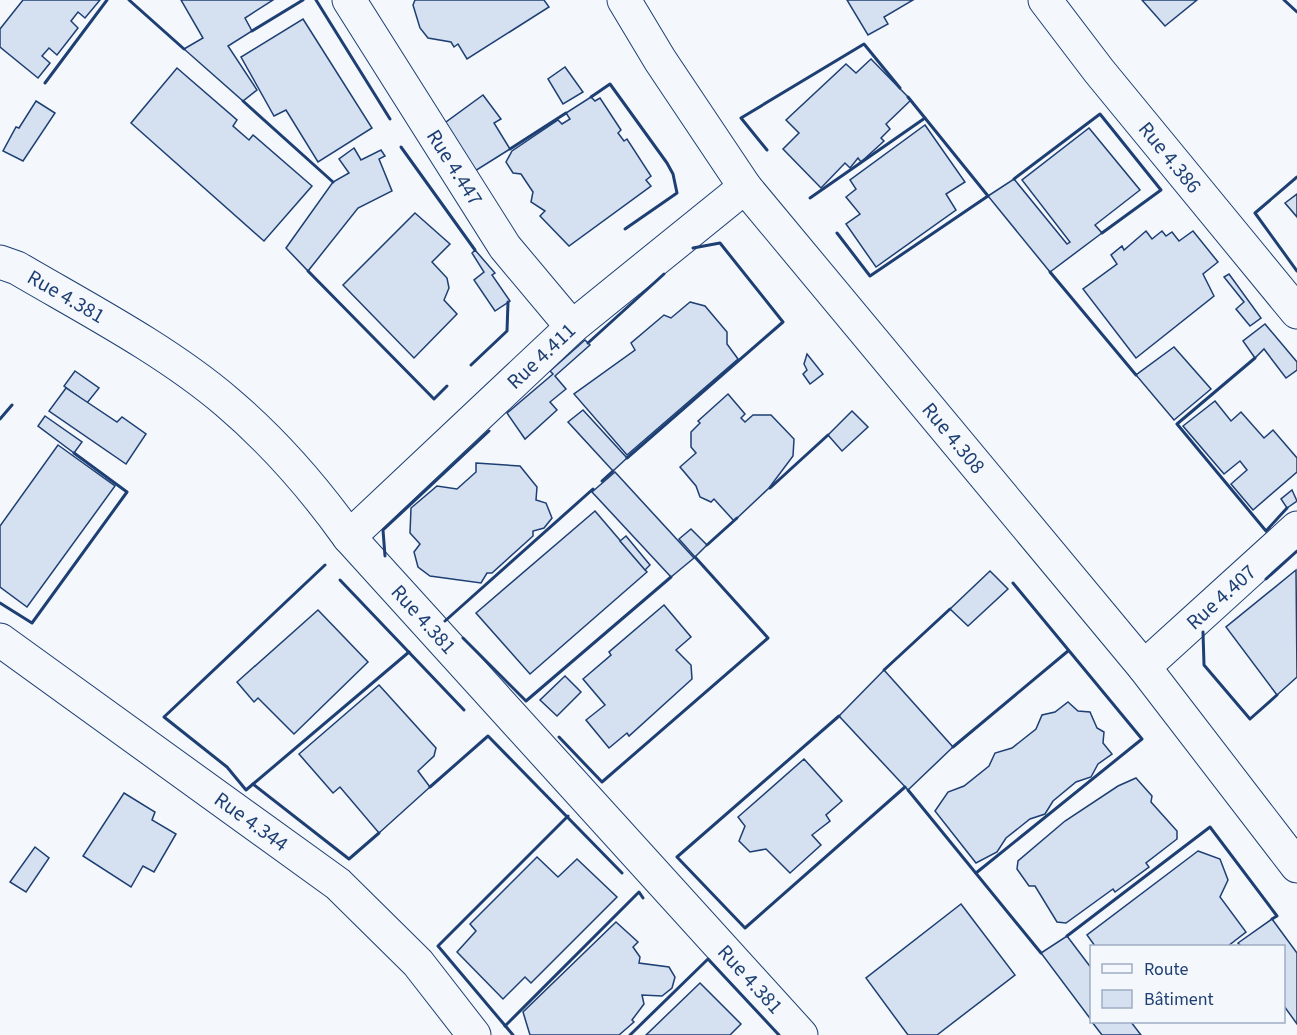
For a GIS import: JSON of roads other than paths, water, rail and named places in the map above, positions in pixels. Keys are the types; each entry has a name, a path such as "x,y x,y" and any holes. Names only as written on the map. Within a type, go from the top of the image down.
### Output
{"street":[{"name":"Rue 4.447","path":"348,0 505,247 572,327"},
{"name":"Rue 4.308","path":"624,0 660,60 745,188 1144,668 1297,866"},
{"name":"Rue 4.386","path":"1045,0 1099,71 1297,312"},
{"name":"Rue 4.411","path":"349,537 572,327 745,188"},
{"name":"Rue 4.381","path":"0,262 17,268 137,338 227,402 313,486 349,537 801,1035"},
{"name":"Rue 4.407","path":"1144,668 1297,528"},
{"name":"Rue 4.344","path":"3,644 338,884 418,963 474,1035"}]}
